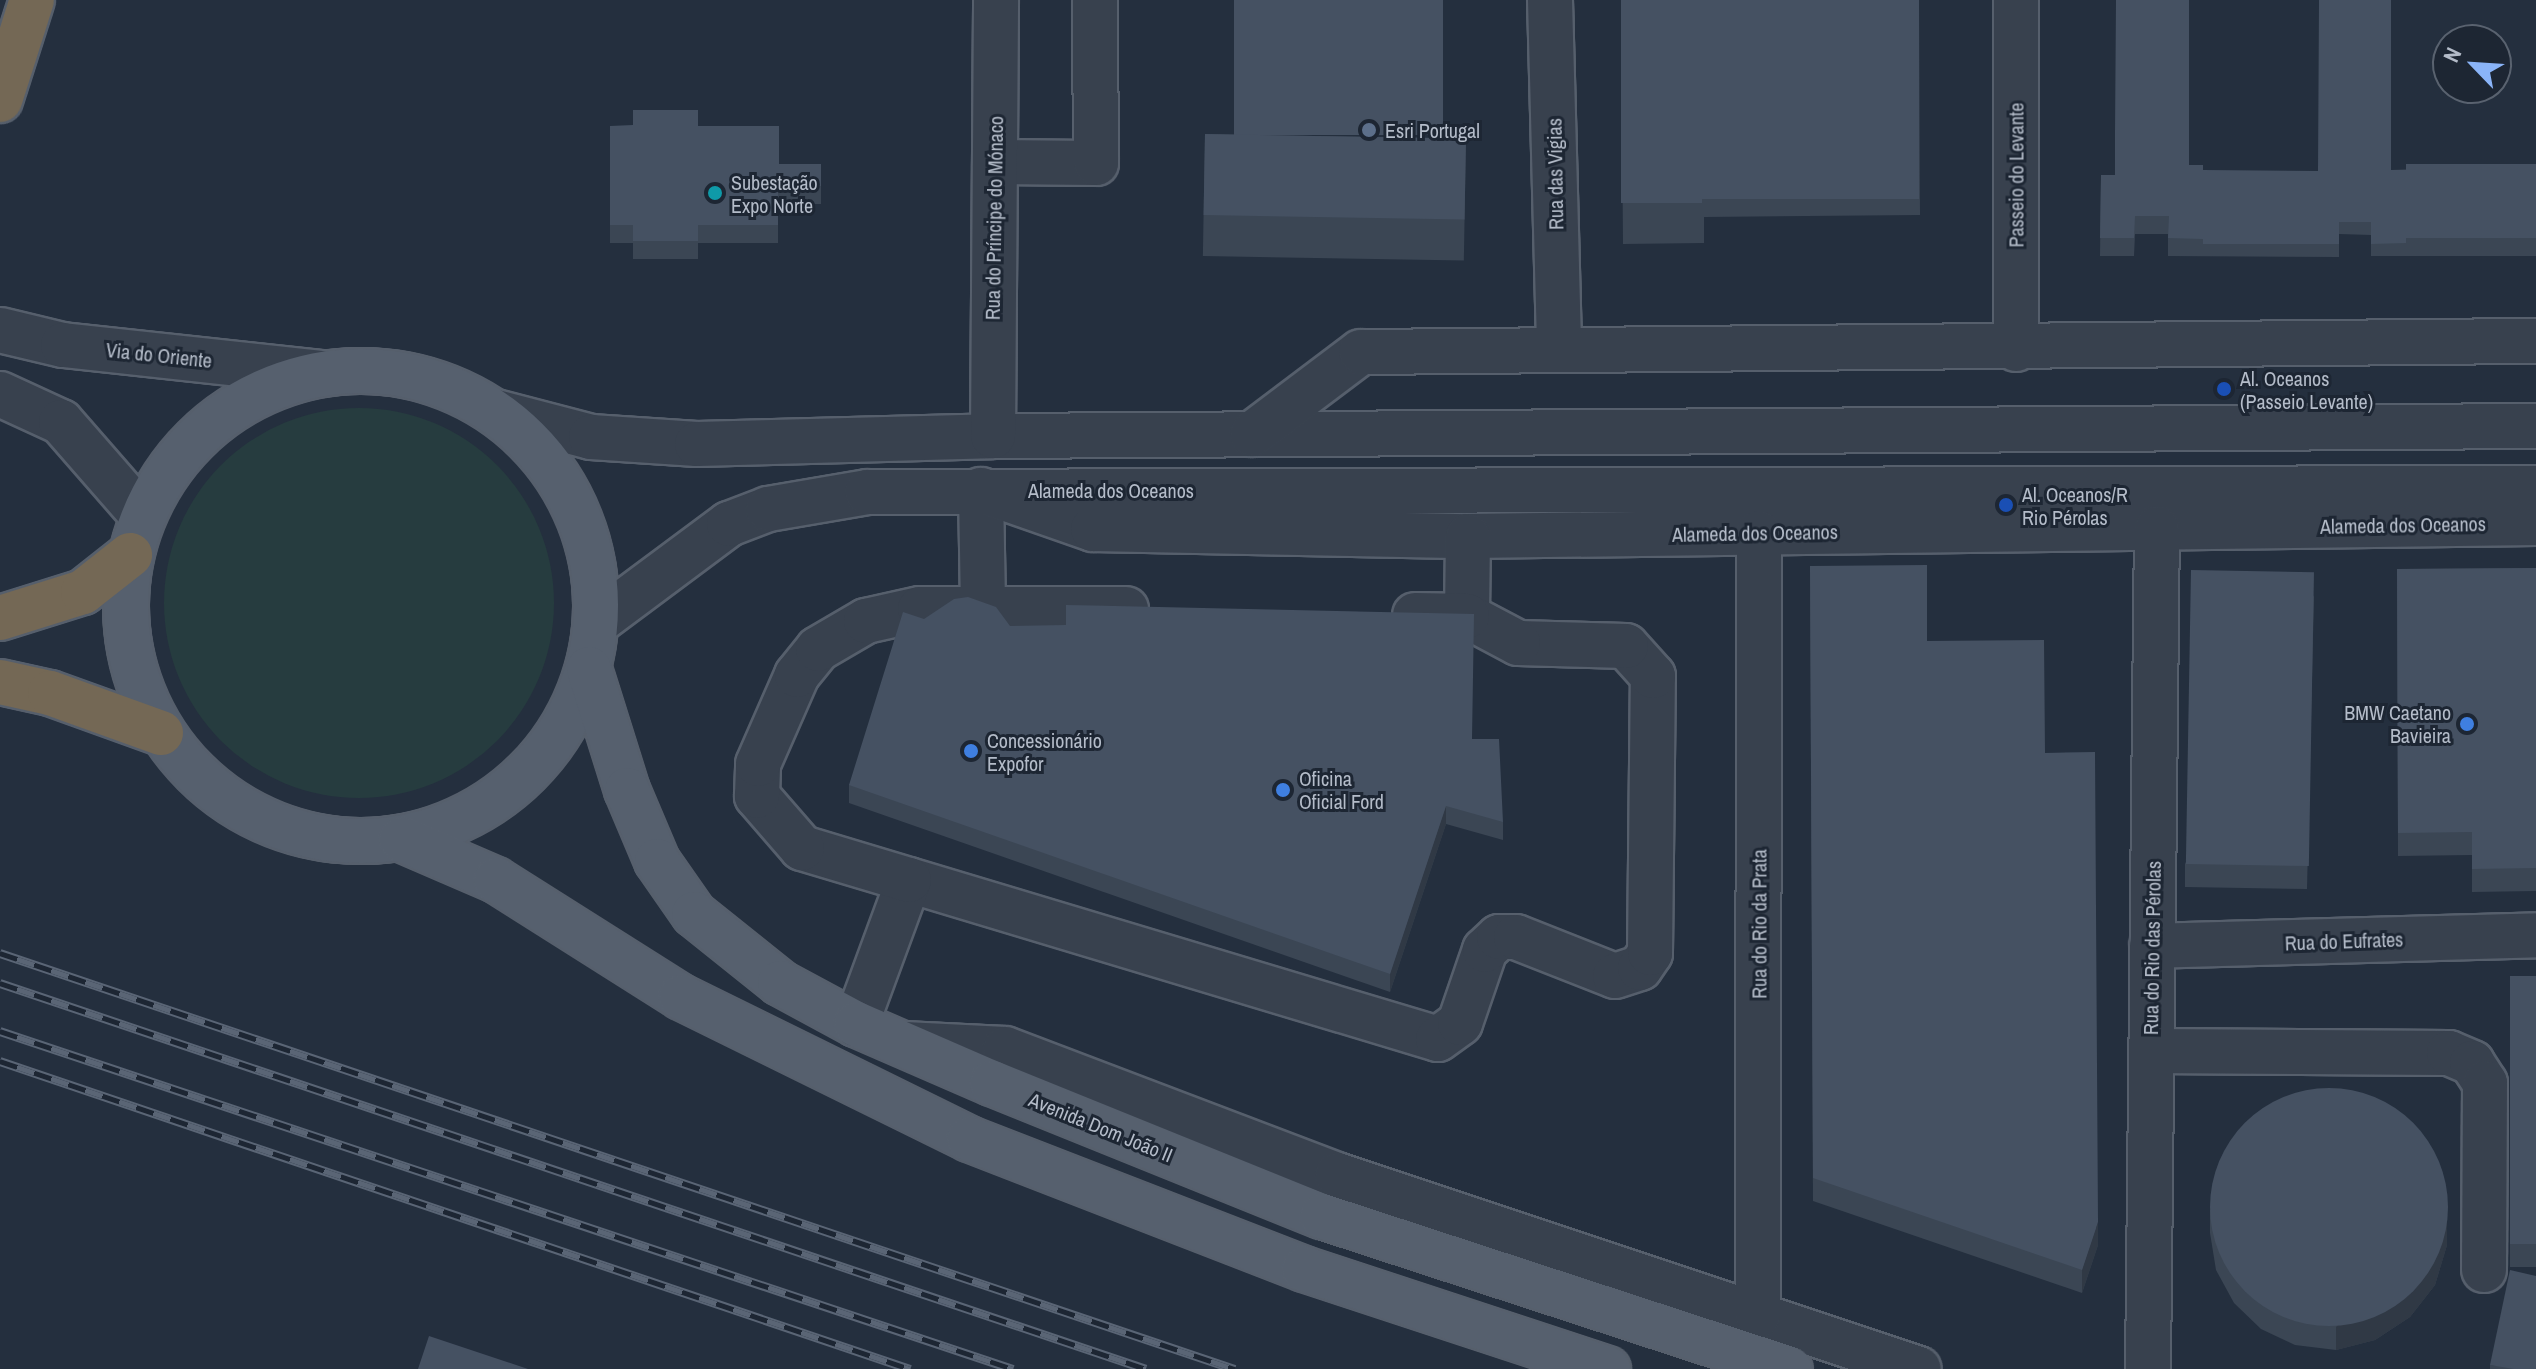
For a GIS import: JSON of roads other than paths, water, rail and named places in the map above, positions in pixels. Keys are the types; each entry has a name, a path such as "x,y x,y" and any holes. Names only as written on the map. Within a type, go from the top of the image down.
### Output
{"highway":[{"path":"0,100 32,0"},
{"path":"0,618 83,592 137,535"},
{"path":"0,682 50,693 161,733"}],"main road":[{"path":"382,370 442,383 496,412 554,469 589,542 596,623 589,669 562,730 519,781 464,819 401,839 332,841 265,823 206,786 161,733 135,677 125,616 137,535 185,449 246,400 320,373 382,370"},
{"name":"Avenida Dom João II","path":"589,669 627,790 657,861 678,893 749,961 856,1024 1322,1216 1790,1369"},
{"path":"401,839 496,880 681,997 969,1139 1304,1269 1608,1369"}],"street":[{"name":"Rua do Príncipe do Mónaco","path":"993,436 996,0"},
{"path":"995,162 1096,163 1095,0"},
{"name":"Rua das Vigias","path":"1550,0 1559,348"},
{"name":"Passeio do Levante","path":"2016,0 2016,349"},
{"name":"Via do Oriente","path":"0,330 63,345 320,373"},
{"path":"1252,434 1361,352 1559,348 2016,349 2536,341"},
{"path":"0,394 61,422 137,535"},
{"path":"496,412 591,437 640,442 993,436 2536,426"},
{"name":"Alameda dos Oceanos","path":"596,623 706,538 768,509 867,492 2536,488"},
{"path":"981,490 983,606"},
{"name":"Alameda dos Oceanos","path":"981,490 1093,529 1468,536 2536,523"},
{"name":"Rua do Rio das Pérolas","path":"2148,1369 2157,528"},
{"name":"Rua do Rio da Prata","path":"1758,1316 1759,533"},
{"path":"1467,616 1468,536"},
{"path":"1170,610 983,606 920,609 866,621 818,649 797,675 758,764 757,796 802,848 1438,1039 1460,1023 1485,950 1499,937 1516,937 1615,976 1640,968 1650,953 1653,676 1626,646 1518,643 1467,616 1373,614"},
{"path":"856,1024 909,880"},
{"name":"Rua do Eufrates","path":"2152,946 2536,935"},
{"path":"901,1044 1005,1049 1337,1175 1919,1369"},
{"path":"2151,1051 2449,1053 2472,1063 2485,1083 2484,1270"}],"railway":[{"path":"0,953 1235,1369"},
{"path":"0,983 1146,1369"},
{"path":"0,1031 1013,1369"},
{"path":"0,1061 910,1369"}],"place":[{"name":"Esri Portugal","path":"1369,130"},
{"name":"Subestação Expo Norte","path":"715,193"},
{"name":"Al. Oceanos (Passeio Levante)","path":"2224,389"},
{"name":"Al. Oceanos/R Rio Pérolas","path":"2006,505"},
{"name":"BMW Caetano Bavieira","path":"2467,724"},
{"name":"Concessionário Expofor","path":"971,751"},
{"name":"Oficina Oficial Ford","path":"1283,790"}]}
